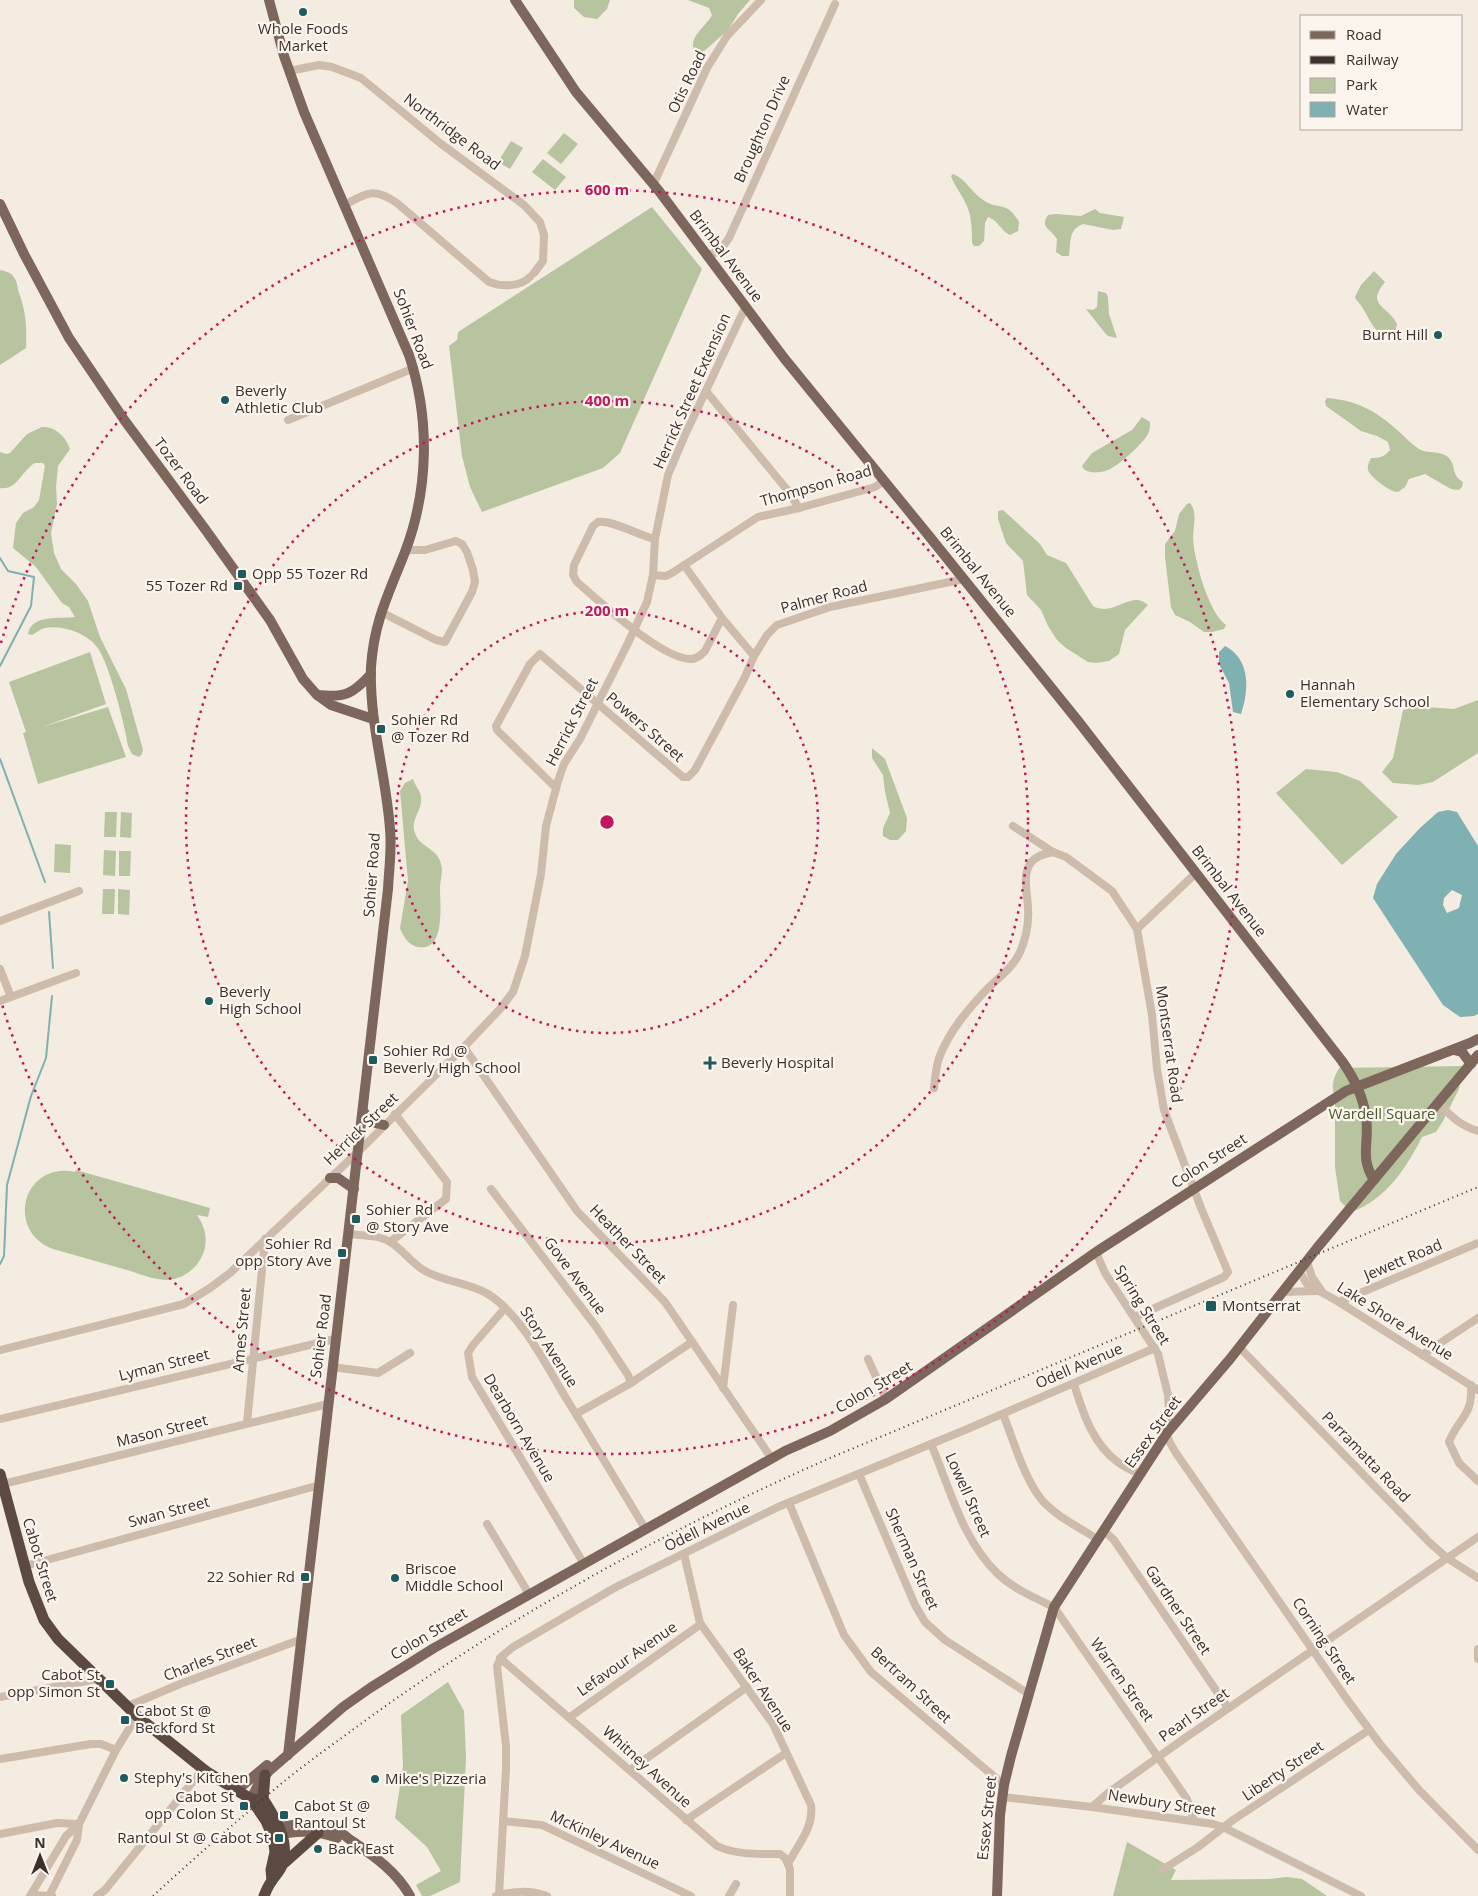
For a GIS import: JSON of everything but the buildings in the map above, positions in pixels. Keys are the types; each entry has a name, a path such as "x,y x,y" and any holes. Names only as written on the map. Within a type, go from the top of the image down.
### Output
{"highway":[{"name":"Cabot Street","path":"2,1479 33,1593 44,1620 58,1639 137,1716 202,1769 251,1799 263,1800"},
{"path":"265,1775 263,1800 284,1849 282,1865"},
{"name":"Cabot Street","path":"251,1799 266,1821 277,1832"},
{"path":"272,1880 271,1870 277,1832"},
{"path":"264,1896 282,1865 318,1833"}],"main road":[{"name":"Sohier Road","path":"269,0 289,70 304,112 414,368 423,416 423,473 414,524 406,550 381,612 373,648 371,674 373,719 384,780 390,842 387,895 302,1639 285,1757"},
{"name":"Brimbal Avenue","path":"515,0 576,92 653,186 744,308 964,579 1342,1061 1358,1086 1363,1100 1366,1117 1365,1163 1374,1180"},
{"name":"Tozer Road","path":"0,204 16,240 69,338 125,421 270,620 303,679 317,695 331,705 373,719"},
{"path":"317,695 336,697 352,693 371,674"},
{"name":"Colon Street","path":"251,1799 265,1775 343,1707 434,1648 772,1459 830,1431 886,1399 1096,1252 1346,1091 1478,1039"},
{"path":"1454,1050 1462,1052 1471,1064"},
{"name":"Essex Street","path":"996,1896 997,1860 1004,1785 1054,1608 1167,1433 1239,1347 1306,1262 1478,1056"},
{"path":"363,1111 371,1122 384,1125"},
{"path":"330,1178 338,1178 354,1189"},
{"name":"Colon Street","path":"236,1791 270,1762 285,1757"},
{"path":"277,1832 300,1824 323,1826 342,1832 393,1873 410,1896"},
{"path":"277,1832 318,1833 351,1840"}],"street":[{"name":"Otis Road","path":"653,186 707,68 727,36 761,0"},
{"name":"Broughton Drive","path":"706,255 719,252 729,238 835,4"},
{"name":"Northridge Road","path":"289,70 319,66 332,67 361,78 440,143 524,205 540,222 544,235 543,261 525,282 496,285 489,282 383,194 372,193 344,205"},
{"name":"Herrick Street Extension","path":"652,575 655,539 668,475 744,308"},
{"path":"288,420 414,368"},
{"path":"706,391 788,491 799,508"},
{"name":"Thompson Road","path":"652,575 668,575 758,517 875,487 884,481"},
{"path":"655,539 644,537 607,522 598,522 593,526 573,569 573,575 577,582 634,630 664,649 685,658 694,658 701,655 722,618"},
{"path":"381,612 436,640 445,642 472,592 475,582 473,570 462,544 456,541 425,550 406,550"},
{"path":"684,565 722,618 754,656"},
{"name":"Herrick Street","path":"0,1350 184,1304 210,1288 359,1151 500,1009 512,992 525,956 541,874 546,826 564,764 580,739 634,630 649,596 652,575"},
{"name":"Palmer Road","path":"688,777 695,770 714,736 754,656 776,624 830,607 964,579"},
{"name":"Powers Street","path":"556,788 496,730 496,726 530,664 540,654 683,777 688,777"},
{"name":"Montserrat Road","path":"1013,826 1053,852 1066,857 1112,891 1137,929 1152,1015 1157,1069 1164,1110 1228,1272 1227,1275 1135,1317"},
{"path":"934,1088 938,1060 946,1042 976,1002 1014,962 1021,949 1027,929 1026,876 1029,864 1039,855 1053,852"},
{"path":"1137,929 1196,873"},
{"path":"0,921 79,891"},
{"path":"0,968 11,997"},
{"path":"0,1001 76,973"},
{"name":"Heather Street","path":"464,1047 577,1211 666,1302 772,1459"},
{"path":"1439,1102 1458,1121 1468,1128 1478,1131"},
{"path":"390,1242 446,1199 448,1189 447,1182 395,1114"},
{"name":"Gove Avenue","path":"491,1189 597,1328 628,1374 631,1383"},
{"name":"Story Avenue","path":"348,1234 383,1239 390,1242 426,1272 472,1286 489,1295 511,1312 576,1414 646,1530"},
{"name":"Ames Street","path":"248,1423 265,1239"},
{"name":"Jewett Road","path":"1339,1302 1478,1244"},
{"name":"Spring Street","path":"1096,1252 1105,1274 1155,1348 1162,1365 1168,1395 1167,1433"},
{"name":"Lake Shore Avenue","path":"1306,1262 1312,1277 1322,1292"},
{"name":"Lake Shore Avenue","path":"1299,1272 1307,1284 1339,1302 1478,1390"},
{"path":"1283,1292 1308,1290 1322,1292"},
{"path":"723,1388 733,1305"},
{"name":"Dearborn Avenue","path":"505,1308 468,1353 472,1376 584,1564"},
{"path":"1422,1355 1478,1318"},
{"name":"Lyman Street","path":"0,1419 335,1339"},
{"path":"576,1414 631,1383 692,1342"},
{"name":"Parramatta Road","path":"1239,1347 1393,1506 1447,1558 1478,1578"},
{"name":"Odell Avenue","path":"500,1658 513,1647 616,1587 789,1503 1074,1384 1155,1348"},
{"path":"332,1367 378,1373 410,1354"},
{"path":"868,1359 886,1399"},
{"path":"1074,1384 1097,1441 1120,1463 1140,1474"},
{"path":"1471,1385 1468,1412 1461,1420 1449,1442 1459,1463 1478,1481"},
{"name":"Mason Street","path":"2,1479 328,1404"},
{"name":"Gardner Street","path":"1003,1414 1027,1474 1042,1499 1052,1510 1114,1540 1228,1708"},
{"name":"Corning Street","path":"1167,1433 1176,1453 1370,1730 1419,1790 1478,1850"},
{"name":"Lowell Street","path":"931,1444 962,1520 978,1550 999,1574 1032,1597 1054,1608"},
{"name":"Sherman Street","path":"859,1474 915,1605 925,1622 945,1640 1029,1694"},
{"name":"Swan Street","path":"26,1566 320,1485"},
{"name":"Bertram Street","path":"789,1503 844,1635 860,1658 871,1672 1004,1785"},
{"path":"487,1524 530,1594"},
{"name":"Pearl Street","path":"1092,1806 1228,1708 1478,1537"},
{"name":"Baker Avenue","path":"684,1554 701,1624 773,1724 811,1805 813,1816 810,1826 788,1864"},
{"name":"Warren Street","path":"1054,1608 1187,1799 1194,1821"},
{"name":"Lefavour Avenue","path":"570,1717 701,1624"},
{"name":"Charles Street","path":"128,1706 180,1684 302,1639"},
{"path":"1478,1649 1478,1659"},
{"path":"500,1658 498,1666 506,1746 503,1822 496,1895 512,1891 526,1891 547,1896"},
{"name":"Whitney Avenue","path":"500,1658 717,1846 742,1853 780,1854 788,1864"},
{"path":"0,1697 98,1679"},
{"path":"630,1770 747,1687"},
{"path":"54,1896 30,1895 66,1836 78,1824 116,1750 137,1716"},
{"name":"Liberty Street","path":"1162,1870 1370,1730"},
{"path":"0,1759 91,1744 101,1744 116,1750"},
{"path":"686,1820 786,1753"},
{"path":"97,1896 105,1890 202,1769"},
{"name":"Newbury Street","path":"1002,1797 1092,1806 1194,1821 1223,1828 1361,1896"},
{"name":"McKinley Avenue","path":"503,1822 535,1824 551,1829 691,1896"},
{"path":"0,1834 57,1824 78,1824"},
{"path":"49,1896 77,1840 78,1824"},
{"path":"788,1864 790,1869 790,1896"},
{"path":"729,1896 736,1884"}],"green space":[{"path":"574,0 610,0 607,9 597,19 584,17 574,8"},
{"path":"688,0 750,0 728,30 702,53 695,52 693,42 698,32 712,15 709,8"},
{"path":"564,133 578,144 561,164 547,153"},
{"path":"511,141 523,148 510,169 498,162"},
{"path":"543,159 566,177 555,190 532,172"},
{"path":"953,174 958,176 983,200 1011,211 1019,222 1018,231 1010,235 988,217 985,223 984,241 979,246 974,246 968,209 951,176"},
{"path":"652,207 702,269 620,453 603,468 482,512 470,487 462,456 449,346 457,340 458,332"},
{"path":"1095,209 1100,213 1124,217 1121,229 1113,230 1083,224 1073,233 1070,241 1069,256 1062,256 1056,252 1057,239 1045,223 1048,215 1081,216"},
{"path":"0,271 11,274 16,282 25,313 26,348 0,365"},
{"path":"1374,271 1385,282 1377,296 1380,305 1397,324 1395,333 1383,334 1374,328 1355,297 1361,285"},
{"path":"1098,291 1106,293 1108,297 1109,314 1117,338 1108,336 1086,309 1093,310 1097,307"},
{"path":"1327,398 1347,401 1364,407 1388,422 1419,449 1448,457 1451,460 1456,476 1463,482 1462,487 1459,490 1451,489 1425,474 1409,479 1405,487 1398,492 1386,487 1373,477 1368,467 1371,458 1382,457 1390,450 1388,442 1361,431 1326,406 1325,401"},
{"path":"1142,417 1150,422 1149,431 1143,441 1130,454 1114,467 1107,470 1090,472 1084,469 1082,466 1092,453 1132,430"},
{"path":"42,427 56,430 66,440 70,449 58,466 57,504 51,533 54,553 61,569 76,584 88,601 100,637 126,689 143,750 139,757 132,754 128,746 111,680 97,647 87,638 66,629 52,627 40,630 32,635 28,634 30,628 40,620 75,617 69,607 62,603 36,567 13,548 16,523 23,513 34,507 39,500 45,466 43,463 35,463 11,486 0,488 0,452 10,453 27,434"},
{"path":"1190,503 1194,511 1193,538 1199,571 1213,609 1226,625 1224,629 1212,632 1204,632 1190,622 1175,615 1171,607 1165,544 1175,531 1179,514"},
{"path":"1003,510 1040,544 1047,555 1066,563 1093,606 1108,609 1135,600 1148,605 1125,630 1119,654 1109,661 1088,662 1057,640 1041,610 1027,595 1023,561 1006,543 998,519 998,511"},
{"path":"90,652 106,704 42,727 108,707 126,757 38,784 23,733 26,732 9,682"},
{"path":"1478,700 1478,753 1433,782 1418,785 1393,783 1382,772 1393,758 1403,710 1413,706 1454,709"},
{"path":"872,748 885,759 907,818 906,831 898,840 890,840 883,836 883,828 890,813 883,775 872,758"},
{"path":"1306,769 1337,772 1360,781 1398,817 1342,865 1276,793"},
{"path":"413,779 421,796 420,806 414,823 415,833 421,842 438,856 442,869 440,926 433,942 427,947 418,947 411,944 404,937 400,928 408,881 400,791 405,783"},
{"path":"105,812 117,812 116,837 104,837"},
{"path":"121,812 132,813 131,838 120,837"},
{"path":"55,844 71,845 70,873 54,872"},
{"path":"104,850 116,851 115,876 103,875"},
{"path":"119,851 131,851 130,876 119,876"},
{"path":"103,889 115,889 114,914 102,914"},
{"path":"118,889 130,890 129,915 118,914"},
{"name":"Wardell Square","path":"1462,1066 1459,1089 1436,1132 1422,1137 1394,1182 1374,1200 1351,1212 1340,1201 1335,1167 1335,1096 1333,1085 1339,1068"},
{"path":"76,1170 210,1208 208,1217 197,1215 203,1225 206,1241 203,1252 195,1266 188,1273 178,1278 158,1279 53,1249 38,1240 29,1227 25,1213 26,1199 33,1187 43,1177 57,1171 75,1172"},
{"path":"448,1682 464,1711 466,1758 460,1882 430,1896 422,1896 416,1885 441,1871 427,1847 395,1818 403,1767 401,1715"},
{"path":"1127,1842 1176,1870 1171,1880 1269,1879 1287,1877 1302,1879 1327,1896 1113,1896"}],"water":[{"path":"1225,646 1240,659 1244,667 1246,696 1241,714 1233,712 1229,683 1219,664 1219,652"},
{"path":"1448,810 1457,812 1478,846 1478,1014 1474,1016 1460,1017 1443,1005 1373,898 1377,884 1396,854 1438,812","holes":["1452,890 1462,895 1459,908 1447,913 1443,905 1444,898"]}],"waterway":[{"path":"0,558 8,571 34,577 31,606 0,666"},
{"path":"0,759 45,882"},
{"path":"49,912 53,968"},
{"path":"0,1264 4,1256 7,1185 31,1096 46,1058 52,996"}],"railway":[{"path":"153,1896 281,1784 366,1720 477,1645 591,1577 650,1545 830,1458 1478,1187"}],"place":[{"name":"Whole Foods Market","path":"303,12"},
{"name":"Burnt Hill","path":"1438,335"},
{"name":"Beverly Athletic Club","path":"225,400"},
{"name":"Opp 55 Tozer Rd","path":"242,574"},
{"name":"55 Tozer Rd","path":"238,586"},
{"name":"Hannah Elementary School","path":"1290,694"},
{"name":"Sohier Rd @ Tozer Rd","path":"381,729"},
{"name":"Beverly High School","path":"209,1001"},
{"name":"Sohier Rd @ Beverly High School","path":"373,1060"},
{"name":"Beverly Hospital","path":"710,1063"},
{"name":"Sohier Rd @ Story Ave","path":"356,1219"},
{"name":"Sohier Rd opp Story Ave","path":"342,1253"},
{"name":"Montserrat","path":"1211,1306"},
{"name":"22 Sohier Rd","path":"305,1577"},
{"name":"Briscoe Middle School","path":"395,1578"},
{"name":"Cabot St opp Simon St","path":"110,1684"},
{"name":"Cabot St @ Beckford St","path":"125,1720"},
{"name":"Stephy's Kitchen","path":"124,1778"},
{"name":"Mike's Pizzeria","path":"375,1779"},
{"name":"Cabot St opp Colon St","path":"244,1806"},
{"name":"Cabot St @ Rantoul St","path":"284,1815"},
{"name":"Rantoul St @ Cabot St","path":"279,1838"},
{"name":"Back East","path":"318,1849"}]}
